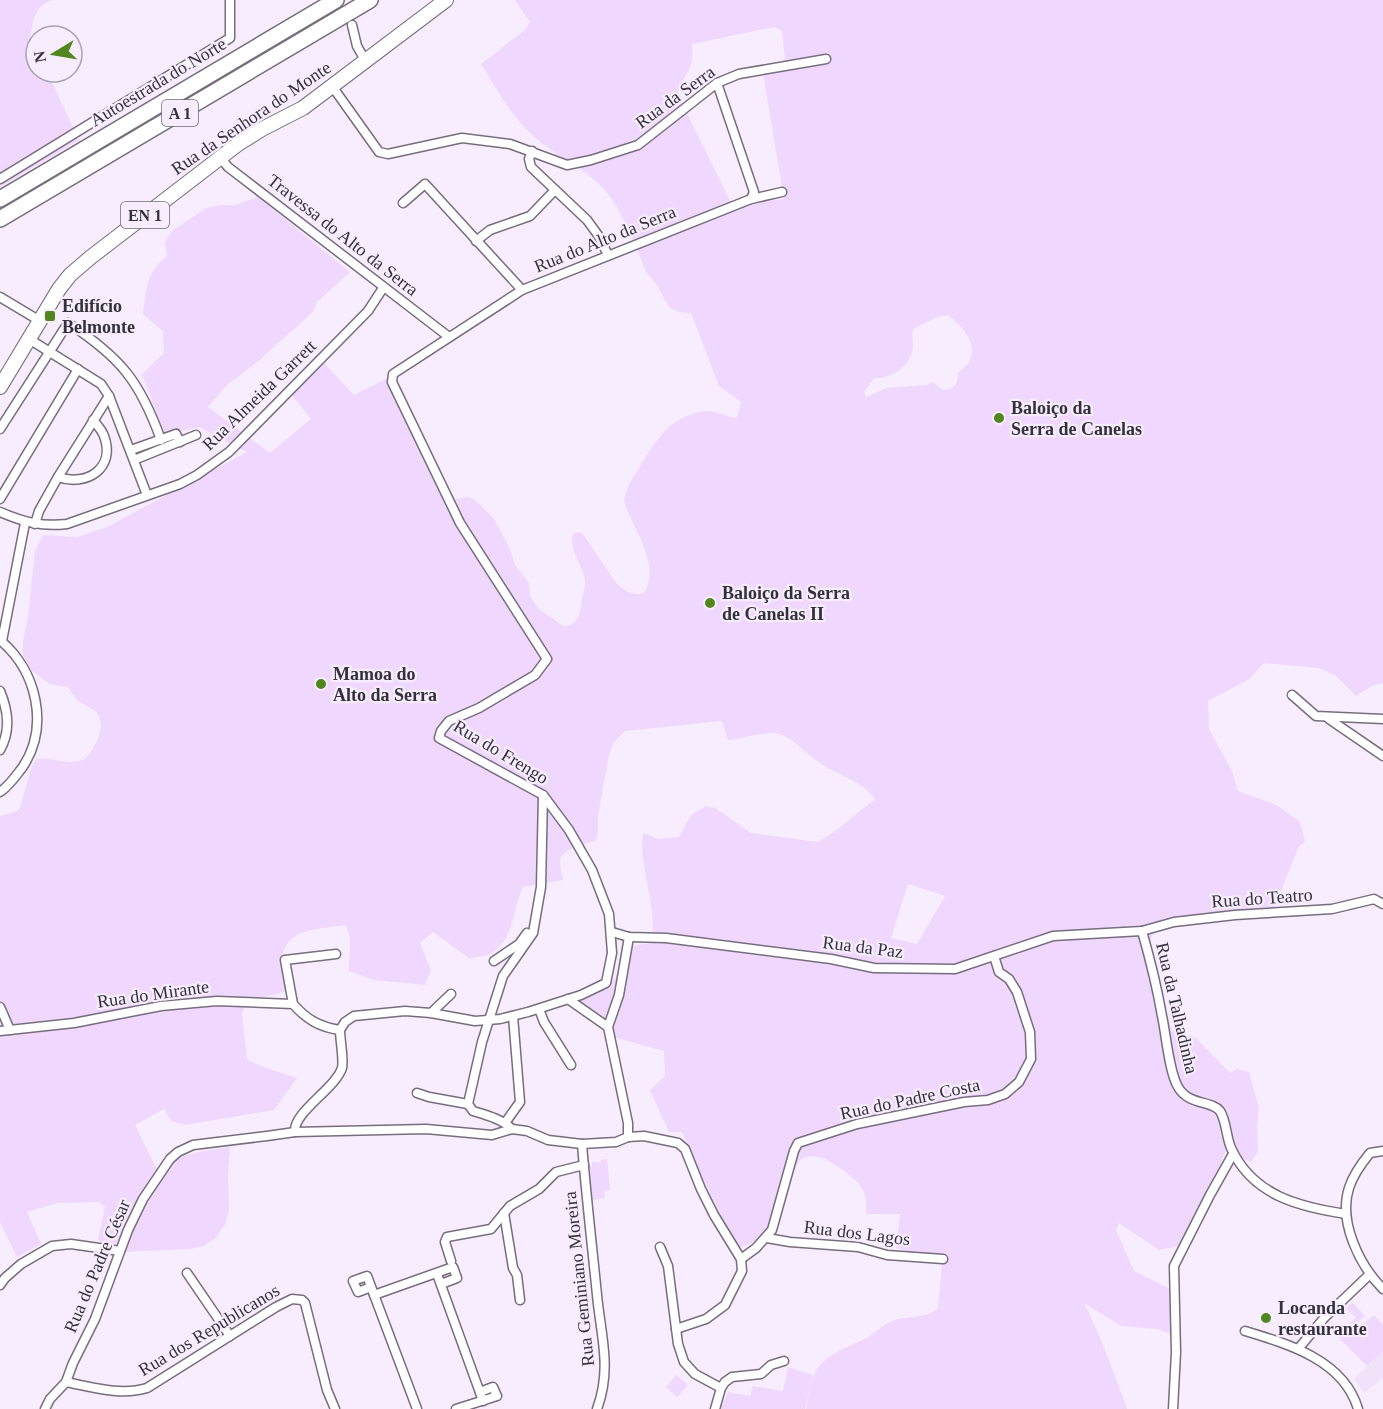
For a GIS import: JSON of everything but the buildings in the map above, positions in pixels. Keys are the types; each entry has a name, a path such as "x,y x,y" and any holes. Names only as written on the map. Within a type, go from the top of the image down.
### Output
{"highway":[{"name":"Autoestrada do Norte","path":"0,199 336,0"},
{"name":"Autoestrada do Norte","path":"0,219 370,0"}],"main road":[{"name":"Rua da Senhora do Monte","path":"0,387 59,289 70,275 220,157 262,129 303,108 446,0"}],"street":[{"path":"0,179 230,38 230,0"},
{"path":"352,25 357,46 365,60"},
{"name":"Rua da Serra","path":"332,86 379,152 388,154 462,138 510,144 567,165 638,145 717,83 739,74 826,59"},
{"path":"717,83 754,192 751,199"},
{"path":"532,151 529,159 531,167 586,220 598,234 608,255"},
{"name":"Travessa do Alto da Serra","path":"220,157 228,167 449,337"},
{"path":"403,203 425,184 522,290"},
{"path":"476,241 490,230 530,216 555,190"},
{"name":"Rua do Alto da Serra","path":"449,337 522,290 751,199 782,192"},
{"name":"Rua Almeida Garrett","path":"0,512 30,523 50,526 78,521 180,484 196,475 229,452 368,311 383,288"},
{"path":"0,297 40,321"},
{"path":"0,429 68,323 116,358 136,385 150,411 161,440"},
{"name":"Rua do Frengo","path":"449,337 393,374 392,382 460,523 547,659 535,675 486,705 449,722 441,731 440,738 543,795 569,831 592,870 609,914 612,932 612,953 606,983 539,1009"},
{"path":"29,339 101,384 109,396 147,495"},
{"path":"0,499 78,369"},
{"path":"0,792 13,781 35,745 36,702 32,684 16,656 1,641 30,523 109,396"},
{"path":"58,477 71,481 84,479 94,476 100,468 105,457 104,436 93,420"},
{"path":"131,450 176,435 180,442"},
{"path":"134,460 196,435"},
{"path":"0,691 7,711 5,742 0,750"},
{"path":"1292,695 1316,717 1383,719"},
{"path":"1327,717 1383,756"},
{"path":"468,1104 482,1042 503,976 533,933 540,887 543,795"},
{"name":"Rua do Teatro","path":"1142,931 1174,922 1332,909 1374,899 1383,904"},
{"path":"494,961 519,944 536,919"},
{"name":"Rua da Paz","path":"612,932 628,936 666,938 831,959 874,968 955,969 1053,936 1142,931"},
{"name":"Rua da Talhadinha","path":"1142,931 1152,965 1177,1086 1190,1100 1215,1107 1220,1112 1227,1142 1233,1154"},
{"path":"628,936 619,995 608,1027 626,1112 628,1137"},
{"path":"336,954 285,960 293,1004 304,1017 324,1027 340,1030"},
{"name":"Rua do Padre Costa","path":"767,1238 772,1230 798,1143 857,1124 964,1101 988,1100 1005,1094 1020,1082 1031,1059 1030,1032 1017,992 1009,979 999,972 994,956"},
{"path":"431,1013 451,994"},
{"path":"568,999 608,1027"},
{"name":"Rua do Mirante","path":"0,1031 74,1023 160,1006 217,1001 293,1004"},
{"path":"0,1007 10,1030"},
{"path":"295,1132 295,1126 300,1118 339,1074 343,1065 340,1030 345,1022 354,1016 405,1011 476,1021 513,1016 539,1009 544,1022 571,1065"},
{"path":"508,1126 520,1102 513,1016"},
{"path":"417,1093 468,1104 473,1111 548,1140 582,1144 616,1142 628,1137 644,1136 663,1138 678,1143 685,1149 701,1190 741,1259 742,1271 725,1305 706,1319 676,1329"},
{"name":"Rua do Padre César","path":"45,1409 50,1399 66,1382 95,1319 120,1251 143,1199 167,1163 178,1152 193,1146 295,1132 426,1129 492,1135 508,1126"},
{"name":"Rua Geminiano Moreira","path":"582,1144 599,1318 606,1364 605,1382 597,1409"},
{"path":"1383,1151 1370,1153 1358,1168 1348,1189 1346,1214 1358,1254 1369,1275 1383,1289"},
{"path":"1173,1409 1176,1352 1174,1266 1233,1154 1251,1179 1267,1191 1293,1203 1346,1214"},
{"path":"441,1284 457,1278 445,1242 447,1237 491,1229 510,1206 539,1189 556,1172 584,1165"},
{"path":"504,1213 520,1300"},
{"path":"741,1259 767,1238"},
{"name":"Rua dos Lagos","path":"767,1238 789,1242 858,1247 887,1255 943,1259"},
{"path":"0,1285 4,1278 21,1264 52,1246 71,1244 120,1251"},
{"path":"660,1247 668,1266 680,1353 689,1369 721,1388"},
{"path":"417,1409 372,1291 437,1274 452,1264"},
{"path":"187,1273 230,1336"},
{"path":"437,1274 483,1401"},
{"path":"1298,1349 1325,1317 1369,1275"},
{"name":"Rua dos Republicanos","path":"66,1382 117,1391 141,1390 152,1386 276,1307 298,1298 305,1304 327,1390 335,1409"},
{"path":"1245,1331 1298,1349 1321,1362 1341,1378 1355,1397 1358,1409"},
{"path":"716,1409 721,1388 732,1377 761,1374 771,1365 784,1361"},
{"path":"456,1409 497,1396 493,1387 480,1392"}],"shaded area":[{"path":"0,0 51,0 41,6 33,24 24,24 24,84 53,84 79,140 0,187"},
{"path":"515,0 1383,0 1383,683 1372,686 1356,696 1336,676 1319,668 1264,663 1249,679 1208,701 1209,729 1232,771 1238,791 1276,805 1300,822 1305,841 1298,848 1272,914 1155,928 1148,948 1172,1031 1196,1038 1230,1073 1237,1069 1249,1072 1259,1108 1258,1151 1251,1162 1226,1150 1214,1180 1179,1246 1159,1250 1119,1223 1116,1230 1134,1271 1172,1290 1173,1335 1158,1329 1121,1326 1084,1303 1102,1342 1127,1409 806,1409 813,1377 823,1362 890,1322 925,1315 938,1308 942,1264 896,1248 900,1214 866,1214 865,1196 859,1184 837,1166 815,1157 808,1157 800,1161 767,1229 751,1243 741,1247 732,1238 682,1132 669,1132 650,1090 665,1076 664,1051 613,1037 586,1014 578,999 615,979 631,946 651,943 653,929 651,902 643,860 643,833 658,839 679,837 691,815 706,806 715,808 751,833 818,842 875,799 855,782 824,766 787,737 769,733 728,740 722,721 625,731 614,742 609,755 596,840 569,850 561,857 563,880 523,887 505,940 489,954 469,958 433,932 420,943 431,970 425,985 374,980 349,971 350,941 345,925 306,931 291,940 285,947 282,957 288,991 248,1001 242,1013 247,1059 297,1078 274,1110 185,1125 171,1121 164,1109 135,1125 156,1168 182,1156 230,1147 229,1210 225,1224 215,1239 202,1247 125,1252 98,1240 105,1207 99,1202 57,1203 27,1212 41,1244 17,1257 0,1222 0,816 20,808 36,759 71,762 85,759 99,737 101,724 96,712 78,701 68,687 50,684 31,670 23,655 35,551 43,535 77,537 107,527 247,452 199,427 165,435 142,374 164,353 163,331 143,314 148,282 160,262 167,256 165,242 172,231 206,208 235,205 258,197 350,272 317,302 312,313 226,386 208,407 270,453 311,419 291,394 324,363 354,395 396,374 395,380 454,499 467,497 474,499 494,519 509,547 515,565 529,583 530,596 538,608 563,626 576,620 585,584 584,575 572,545 573,534 580,532 583,534 619,586 633,594 645,592 649,580 647,557 624,501 631,482 656,441 681,419 705,411 737,418 741,402 719,386 691,313 677,311 667,303 646,271 624,221 608,194 594,179 543,144 524,126 508,107 481,64 526,29 530,22","holes":["774,27 782,31 786,70 763,73 784,199 755,202 735,211 678,92 692,60 692,44","948,315 963,329 972,348 972,355 958,373 955,385 943,390 932,382 927,385 887,388 866,397 864,392 874,378 893,374 904,366 913,348 913,329 937,317","908,884 945,896 917,944 891,938"]},
{"path":"607,1159 610,1190 604,1191 605,1198 592,1200 588,1167 592,1166 592,1162 600,1163 601,1160"},
{"path":"1352,1302 1365,1316 1357,1323 1360,1327 1374,1315 1383,1325 1383,1352 1367,1366 1337,1336 1356,1317 1346,1308"},
{"path":"1383,1352 1383,1378 1364,1393 1354,1379"},
{"path":"788,1367 813,1375 805,1409 720,1409 728,1392 750,1396 753,1386 783,1391"},
{"path":"676,1375 688,1385 677,1397 666,1387"}],"place":[{"name":"Edifício Belmonte","path":"50,316"},
{"name":"Baloiço da Serra de Canelas","path":"999,418"},
{"name":"Baloiço da Serra de Canelas II","path":"710,603"},
{"name":"Mamoa do Alto da Serra","path":"321,684"},
{"name":"Locanda restaurante","path":"1266,1318"}]}
